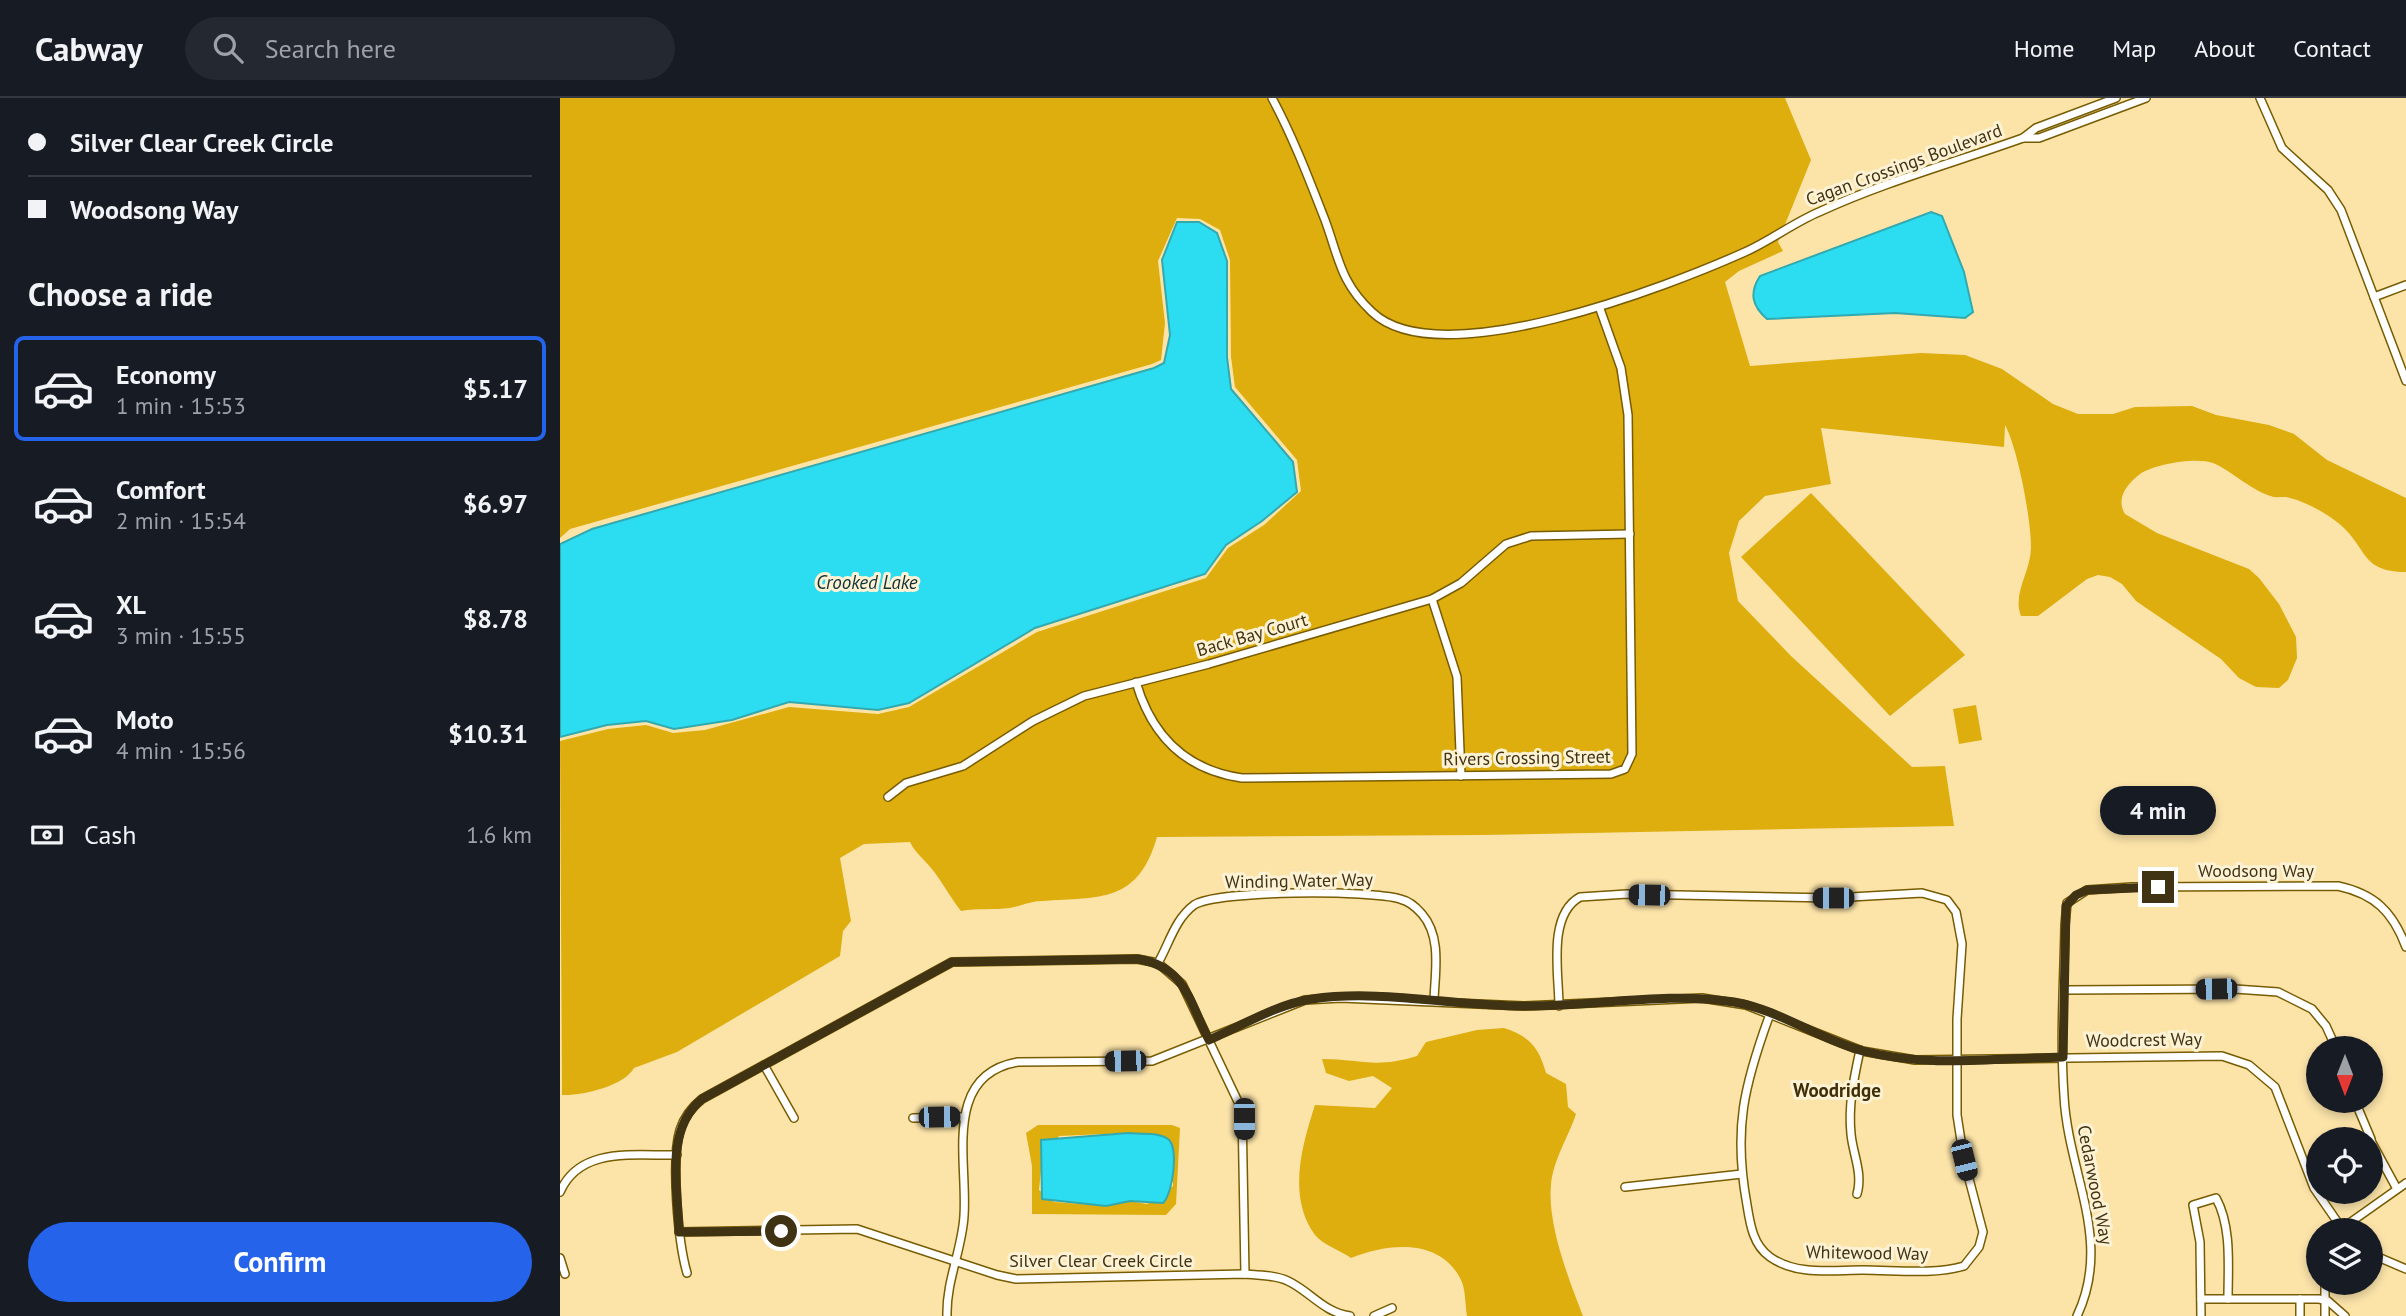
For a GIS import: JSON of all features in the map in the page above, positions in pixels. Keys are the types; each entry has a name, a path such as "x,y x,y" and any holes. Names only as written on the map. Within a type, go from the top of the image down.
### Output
{"street":[{"name":"Cagan Crossings Boulevard","path":"1272,98 1326,222 1340,273 1352,291 1374,315 1405,331 1435,336 1548,322 1600,309 1746,252 1819,212 2023,138 2036,128 2116,98"},
{"path":"2023,138 2039,138 2146,98"},
{"path":"2260,98 2282,148 2323,185 2337,203 2406,381"},
{"path":"2374,297 2406,285"},
{"name":"Rivers Crossing Street","path":"1136,682 1143,705 1177,751 1194,765 1218,774 1242,778 1461,776 1611,774 1625,769 1632,754 1628,415 1621,368 1600,309"},
{"name":"Back Bay Court","path":"888,797 906,783 940,775 984,755 1058,707 1084,696 1432,599 1461,583 1506,544 1531,536 1630,534"},
{"path":"1432,599 1457,677 1461,776"},
{"name":"Woodsong Way","path":"2063,1057 2066,906 2076,895 2087,890 2132,887 2338,886 2365,893 2384,907 2394,919 2406,947"},
{"name":"Winding Water Way","path":"1158,963 1186,913 1200,902 1213,898 1302,894 1383,895 1408,902 1423,915 1433,931 1434,1000"},
{"path":"1559,1006 1559,933 1566,911 1580,897 1627,894 1833,898 1934,894 1952,905 1961,932 1956,1060"},
{"path":"687,1273 679,1232 677,1155 680,1129 695,1105 952,962 1138,959 1158,963 1182,984 1244,1119 1245,1273"},
{"path":"2064,990 2235,989 2278,992 2312,1009 2331,1036"},
{"name":"Woodcrest Way","path":"947,1316 947,1289 964,1216 964,1117 971,1093 981,1079 1007,1064 1152,1061 1305,1000 1434,1000 1486,1005 1559,1006 1655,998 1702,998 1737,1003 1860,1050 1905,1059 2211,1055 2249,1065 2275,1087 2314,1188 2334,1218"},
{"name":"Whitewood Way","path":"1770,1014 1743,1098 1742,1174 1756,1242 1769,1256 1791,1267 1811,1271 1919,1271 1964,1266 1979,1247 1983,1232 1961,1139 1956,1060"},
{"path":"1857,1194 1860,1176 1852,1141 1850,1102 1860,1050"},
{"name":"Cedarwood Way","path":"2063,1057 2066,1124 2092,1238 2090,1279 2077,1316"},
{"path":"764,1065 794,1118"},
{"path":"913,1118 964,1117"},
{"path":"560,1192 576,1170 597,1158 677,1155"},
{"path":"2383,1163 2397,1189"},
{"path":"1625,1187 1742,1174"},
{"path":"2357,1218 2406,1183"},
{"path":"2201,1316 2200,1242 2193,1205 2216,1198 2227,1245 2228,1298"},
{"name":"Silver Clear Creek Circle","path":"679,1232 857,1229 1016,1279 1245,1273 1290,1282 1331,1312 1350,1316"},
{"path":"560,1258 565,1274"},
{"path":"2383,1259 2406,1269"},
{"path":"2324,1295 2325,1316"},
{"path":"2300,1298 2300,1316"},
{"path":"2201,1299 2324,1300 2345,1316"},
{"path":"1374,1316 1392,1308"}],"shaded area":[{"path":"560,98 1785,98 1811,160 1778,242 1783,251 1739,271 1725,282 1750,366 1921,353 1965,355 2002,369 2053,404 2078,414 2113,414 2135,407 2192,406 2216,415 2269,425 2294,434 2327,460 2406,498 2406,572 2391,571 2372,563 2347,531 2321,511 2296,500 2266,494 2213,463 2176,463 2155,467 2140,474 2124,491 2121,502 2125,514 2157,533 2249,569 2279,604 2296,637 2297,658 2288,680 2279,688 2256,687 2239,678 2221,659 2136,601 2122,584 2110,577 2098,575 2087,579 2038,616 2021,616 2019,599 2030,556 2030,535 2019,467 2005,425 2004,447 1821,428 1831,484 1765,496 1739,521 1729,553 1738,601 1791,656 1912,767 1945,766 1954,826 1482,835 1157,837 1149,859 1139,874 1128,885 1114,892 1082,899 1034,902 1010,908 961,911 910,842 864,844 840,858 851,921 843,931 840,956 677,1052 634,1068 612,1085 591,1092 562,1095 560,741 608,729 646,725 673,733 705,730 789,707 878,714 909,707 1037,632 1206,578 1228,548 1264,525 1301,491 1297,460 1235,387 1231,357 1230,260 1220,230 1200,219 1177,218 1158,261 1165,323 1161,360 570,529 560,538"},
{"path":"1811,493 1965,655 1890,716 1741,557"},
{"path":"1976,705 1982,740 1959,744 1953,709"},
{"path":"1504,1028 1532,1044 1546,1073 1566,1084 1568,1107 1576,1114 1555,1167 1551,1200 1560,1252 1583,1316 1467,1316 1462,1282 1450,1265 1439,1256 1425,1250 1395,1247 1351,1258 1315,1235 1301,1204 1299,1188 1302,1154 1315,1105 1375,1108 1392,1088 1373,1076 1349,1081 1326,1073 1322,1059 1379,1063 1402,1060 1417,1056 1426,1042 1477,1030"},
{"path":"1038,1125 1172,1125 1180,1128 1176,1204 1166,1215 1032,1214 1032,1166 1026,1133","holes":["1128,1133 1173,1147 1173,1186 1147,1204 1130,1201 1105,1206 1054,1202 1039,1190 1042,1161 1059,1136"]}],"water":[{"path":"1931,212 1942,216 1964,272 1973,312 1965,318 1895,313 1767,319 1755,304 1754,288 1760,276"},
{"name":"Crooked Lake","path":"1177,222 1199,222 1217,233 1227,261 1227,357 1231,389 1293,462 1297,492 1262,521 1226,545 1205,574 1035,628 909,703 878,710 789,702 732,720 674,729 646,721 607,725 560,737 560,544 592,529 1164,363 1170,335 1162,260"},
{"path":"1128,1133 1159,1135 1168,1139 1171,1144 1173,1171 1170,1190 1163,1203 1130,1201 1106,1206 1042,1199 1041,1140"}],"district":[{"name":"Woodridge","path":"1837,1090"}],"route":[{"path":"781,1231 679,1232 677,1140 689,1111 702,1099 952,962 1138,959 1158,963 1182,984 1209,1040 1276,1011 1315,998 1434,1000 1524,1006 1608,1004 1677,997 1746,1005 1862,1051 1905,1059 2063,1057 2066,906 2076,895 2087,890 2158,887"}]}
